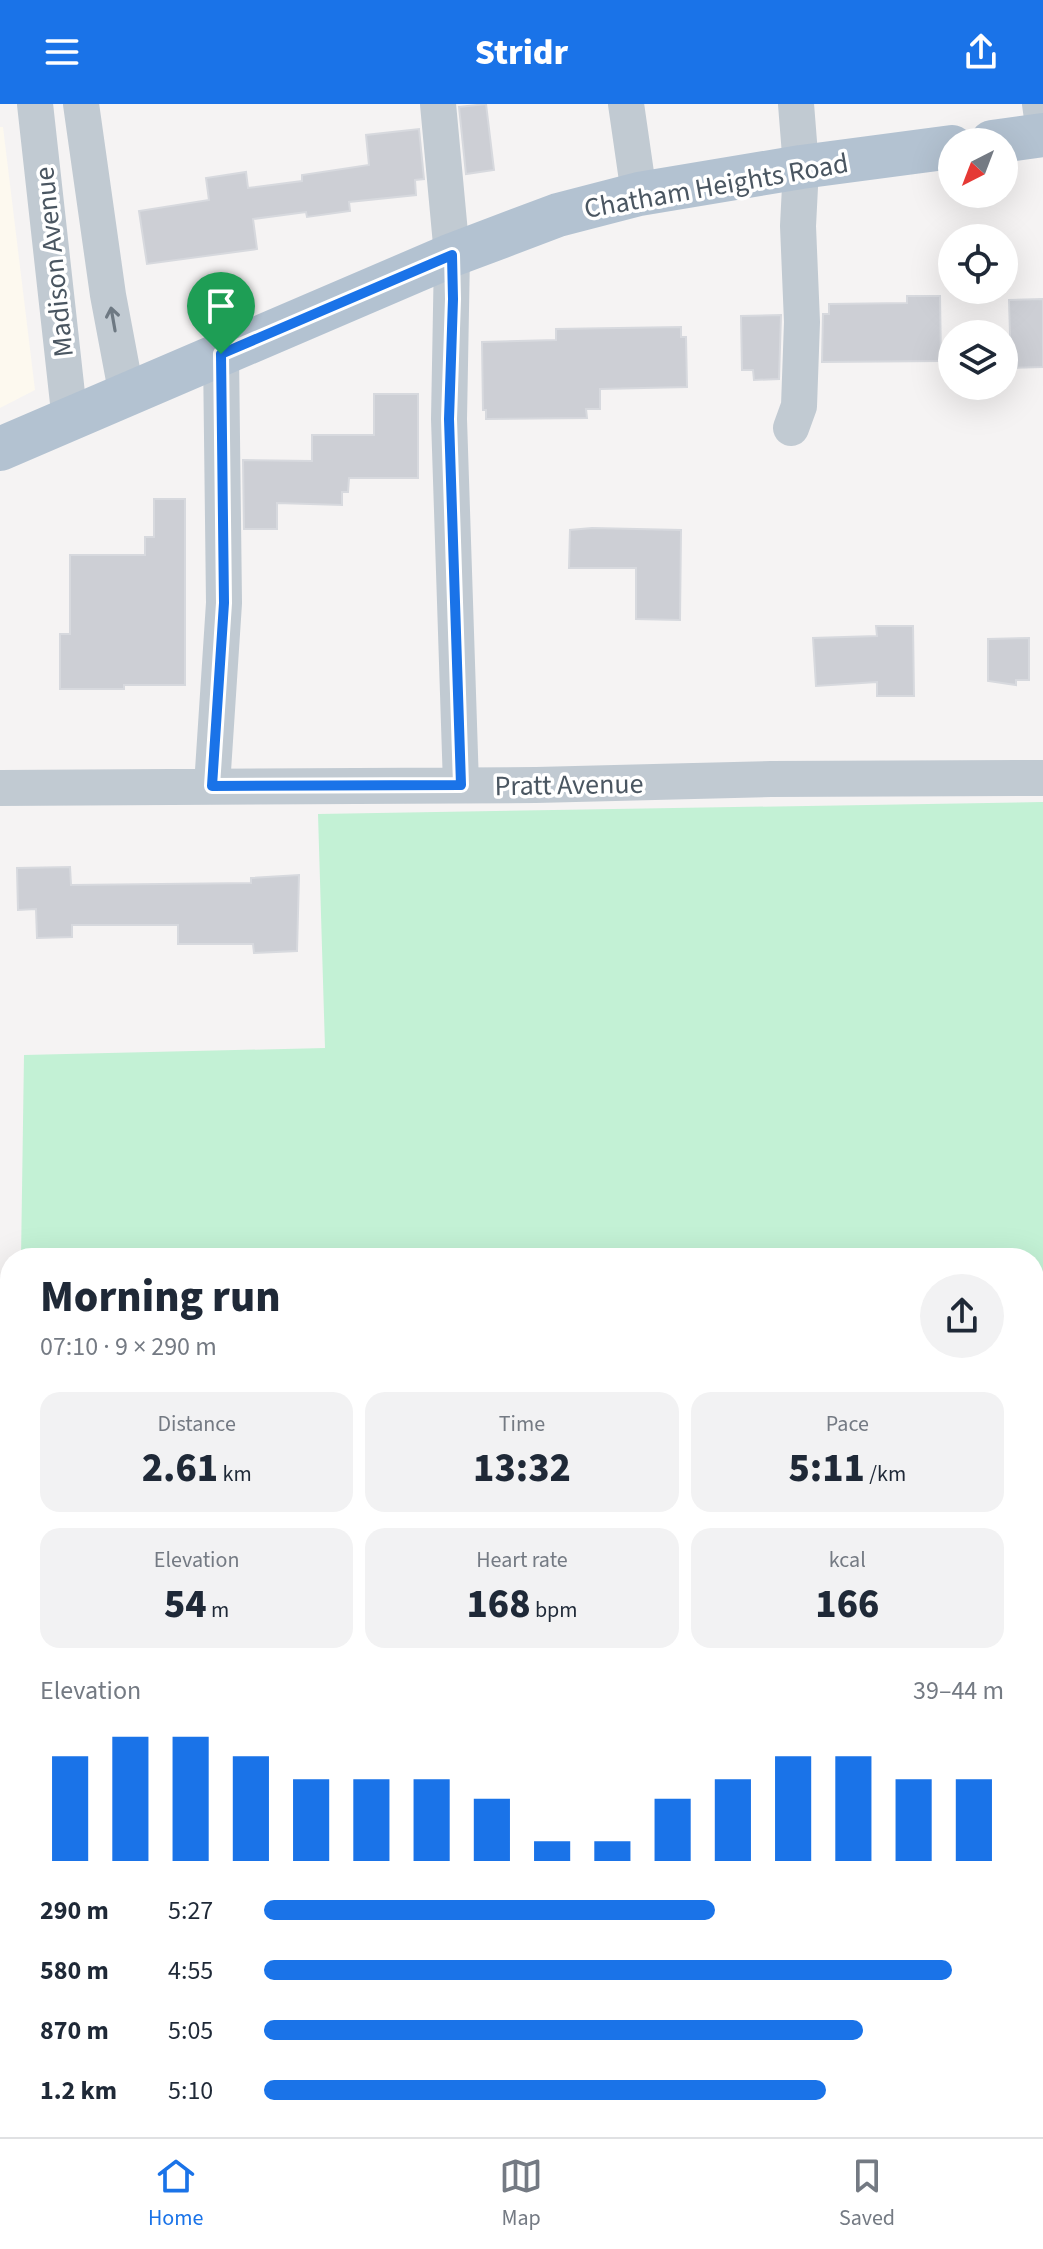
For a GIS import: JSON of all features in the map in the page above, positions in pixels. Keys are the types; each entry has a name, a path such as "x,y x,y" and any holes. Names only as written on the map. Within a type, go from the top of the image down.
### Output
{"main road":[{"path":"1018,138 1043,135"},
{"name":"Chatham Heights Road","path":"0,449 452,255 558,215 639,194 801,167 938,149"}],"street":[{"name":"Madison Avenue","path":"35,104 70,421"},
{"name":"Madison Avenue","path":"81,104 108,295 127,396"},
{"path":"438,104 452,255 449,419 461,785"},
{"path":"626,104 639,194"},
{"path":"791,428 799,406 802,322 798,226 801,167 796,104"},
{"path":"1040,104 1043,125"},
{"path":"212,786 224,603 221,354"},
{"name":"Pratt Avenue","path":"0,788 1043,778"}],"shaded area":[{"path":"0,127 3,127 35,390 0,408"}],"green space":[{"path":"1043,802 1043,1248 21,1248 24,1055 325,1048 318,814"}],"building":[{"path":"486,104 494,170 466,174 459,107"},
{"path":"419,129 424,179 415,180 416,195 349,202 350,211 307,217 306,212 253,219 257,249 147,264 139,211 209,200 206,178 246,172 248,188 302,181 302,175 369,165 366,135"},
{"path":"907,296 938,296 938,361 822,362 823,314 829,314 829,304 907,303"},
{"path":"1043,299 1043,367 1018,368 1018,320 1010,320 1009,304 1018,304 1018,300"},
{"path":"781,315 779,379 754,380 753,370 742,370 741,316"},
{"path":"681,327 681,337 686,337 687,387 600,389 600,409 586,409 587,418 486,419 486,410 483,410 482,342 556,340 556,329"},
{"path":"374,394 418,394 418,478 349,478 348,492 342,492 342,505 277,503 277,529 244,529 243,460 312,461 312,435 374,435"},
{"path":"154,499 185,499 185,685 60,689 60,634 70,634 70,555 145,555 145,537 154,537"},
{"path":"570,530 681,530 680,620 636,619 636,568 569,568"},
{"path":"876,626 913,626 914,696 877,696 877,682 816,686 813,638 877,636"},
{"path":"1029,638 1029,680 1016,680 1016,685 988,681 988,639"},
{"path":"70,867 71,885 251,883 251,878 299,875 297,951 254,953 253,944 178,944 178,925 72,925 72,937 37,938 36,909 18,910 17,868"}],"route":[{"path":"452,255 449,419 461,785 212,786 224,603 221,354 452,255"}]}
